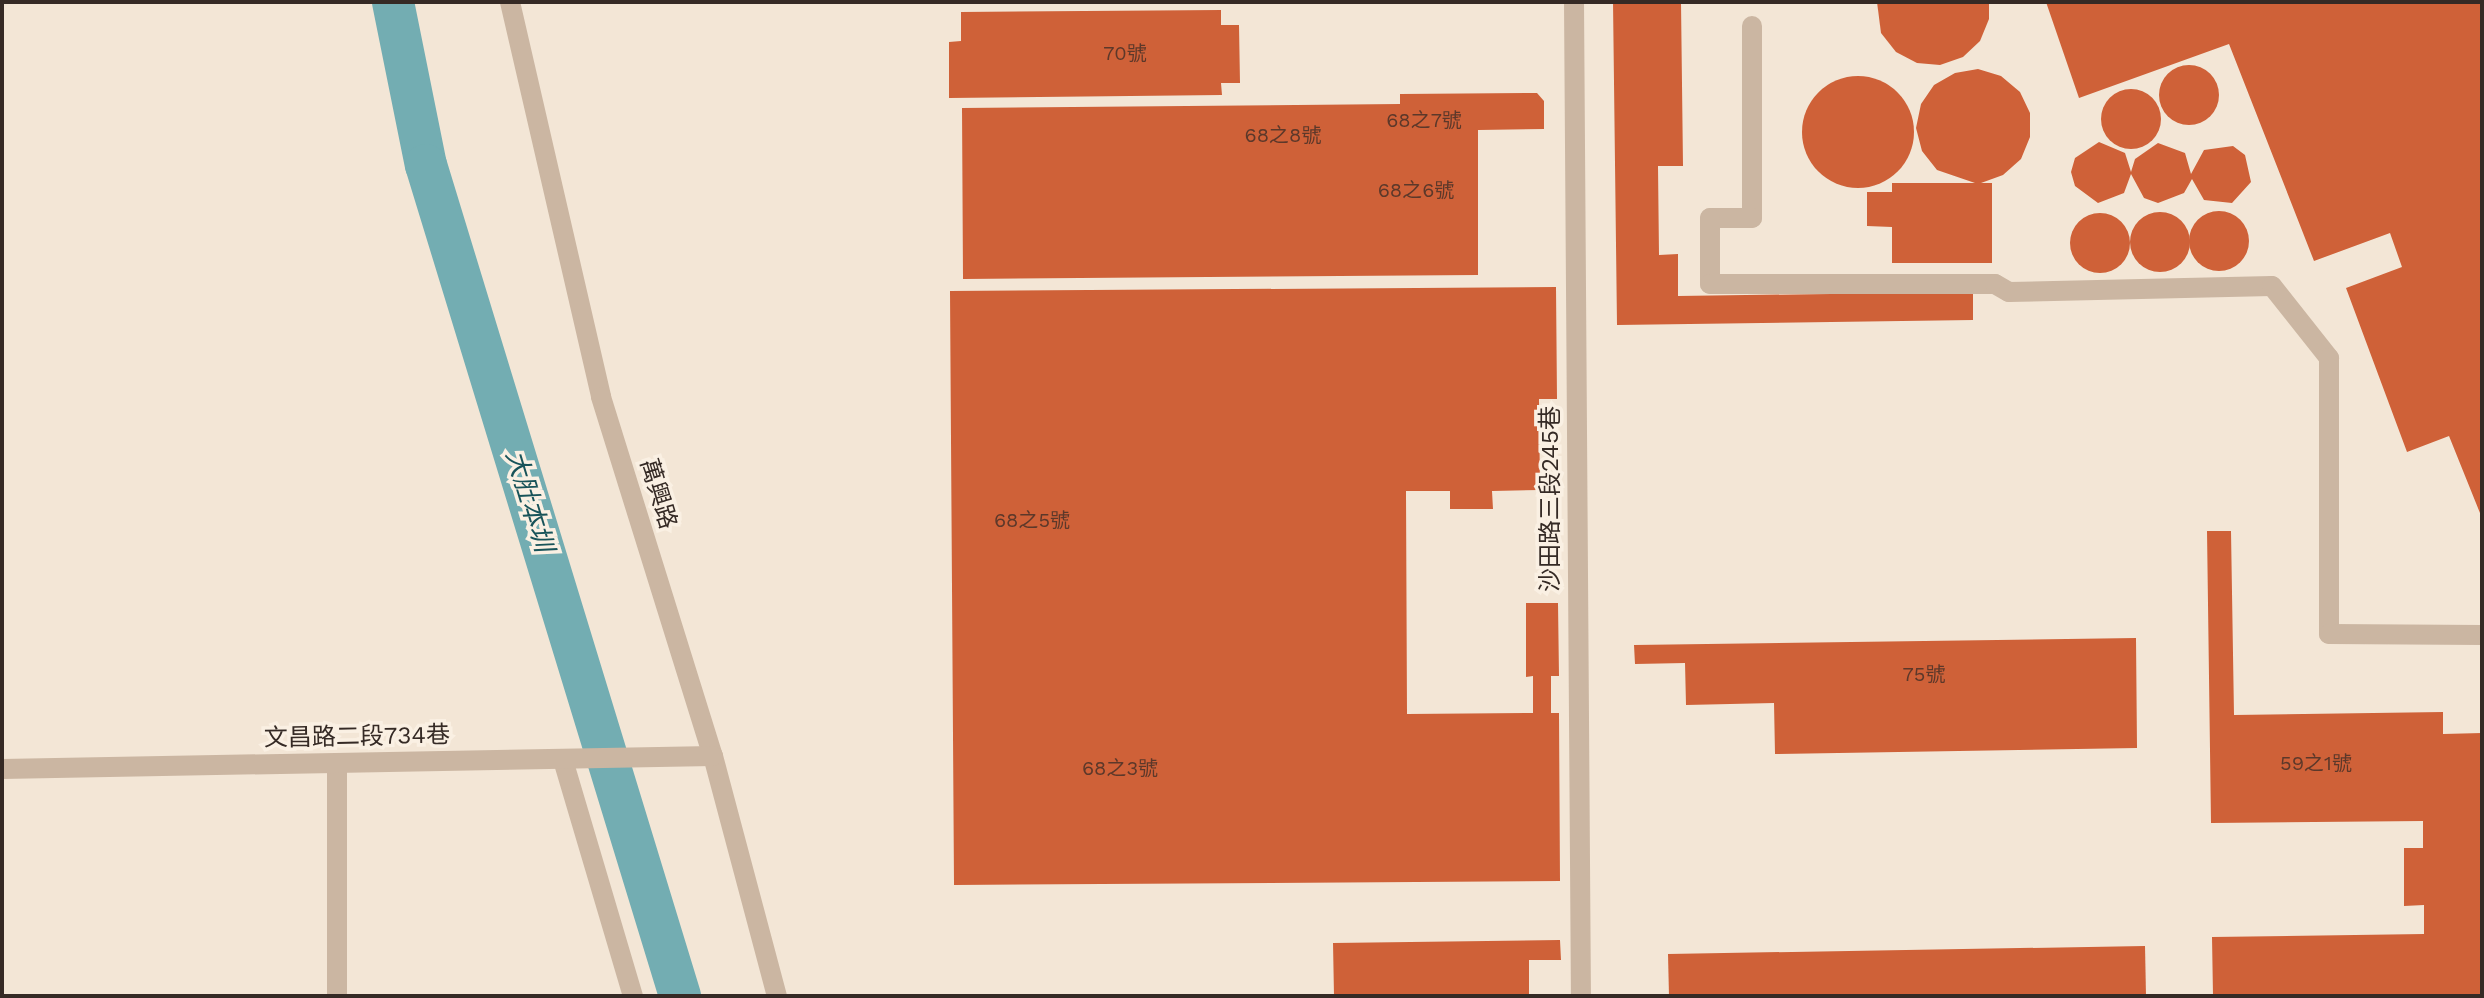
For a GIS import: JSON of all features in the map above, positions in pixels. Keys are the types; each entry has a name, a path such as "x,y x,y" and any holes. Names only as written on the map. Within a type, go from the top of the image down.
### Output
{"street":[{"name":"萬興路","path":"510,2 601,397 713,756 777,996"},
{"name":"沙田路三段245巷","path":"1574,2 1581,996"},
{"path":"1752,26 1752,218 1710,218 1710,284 1995,284 2009,292 2272,286 2329,358 2329,634 2482,635"},
{"name":"文昌路二段734巷","path":"2,769 713,756"},
{"path":"563,760 633,996"},
{"path":"337,763 337,996"}],"building":[{"path":"1613,2 1681,2 1683,166 1658,166 1659,255 1678,254 1678,296 1973,292 1973,320 1617,325"},
{"path":"1877,2 1989,2 1989,19 1980,41 1963,57 1940,65 1917,63 1896,52 1881,33"},
{"path":"2046,2 2482,2 2482,518 2449,436 2407,452 2346,288 2402,267 2390,233 2314,261 2229,44 2079,98"},
{"path":"1221,10 1221,25 1239,25 1240,83 1221,83 1222,95 949,98 949,42 961,41 961,12"},
{"path":"2189,65 2200,67 2210,74 2217,84 2217,106 2210,116 2200,123 2189,125 2178,123 2168,116 2161,106 2159,95 2161,84 2168,74 2178,67"},
{"path":"1978,69 2001,76 2020,92 2030,113 2030,137 2021,159 2003,175 1981,183 1992,183 1992,263 1892,263 1892,227 1867,226 1867,192 1892,192 1892,183 1975,183 1937,170 1922,151 1916,128 1921,104 1934,85 1955,73"},
{"path":"1858,76 1880,80 1898,92 1910,110 1914,132 1910,154 1898,172 1880,184 1858,188 1836,184 1818,172 1806,154 1802,132 1806,110 1818,92 1836,80"},
{"path":"2131,89 2142,91 2152,98 2159,108 2159,130 2152,140 2142,147 2131,149 2120,147 2110,140 2103,130 2101,119 2103,108 2110,98 2120,91"},
{"path":"1537,93 1544,101 1544,129 1478,130 1478,275 963,279 962,108 1400,104 1400,94"},
{"path":"2099,142 2125,153 2131,172 2135,159 2158,143 2185,153 2191,174 2204,150 2233,146 2245,155 2251,182 2232,203 2204,200 2192,179 2184,193 2158,203 2144,198 2131,174 2124,193 2098,203 2075,186 2071,172 2075,158"},
{"path":"2219,211 2230,213 2240,220 2247,230 2247,252 2240,262 2230,269 2219,271 2208,269 2198,262 2191,252 2189,241 2191,230 2198,220 2208,213"},
{"path":"2160,212 2171,214 2181,221 2188,231 2188,253 2181,263 2171,270 2160,272 2149,270 2139,263 2132,253 2130,242 2132,231 2139,221 2149,214"},
{"path":"2100,213 2111,215 2121,222 2128,232 2128,254 2121,264 2111,271 2100,273 2089,271 2079,264 2072,254 2070,243 2072,232 2079,222 2089,215"},
{"path":"1556,287 1557,399 1539,399 1540,490 1492,491 1493,509 1450,509 1450,491 1406,491 1407,714 1533,713 1533,676 1526,677 1526,603 1558,603 1559,676 1551,676 1551,713 1559,713 1560,881 954,885 950,291"},
{"path":"2207,531 2231,531 2234,715 2443,712 2443,734 2482,733 2482,996 2213,996 2212,937 2424,934 2424,905 2404,906 2404,848 2423,848 2423,821 2211,823"},
{"path":"2136,638 2137,748 1775,754 1774,703 1686,705 1685,663 1635,664 1634,645"},
{"path":"1560,940 1561,960 1529,960 1529,996 1334,996 1333,943"},
{"path":"2145,946 2146,996 1669,996 1668,954"}],"waterway":[{"name":"大肚本圳","path":"393,2 426,165 680,996"}]}
